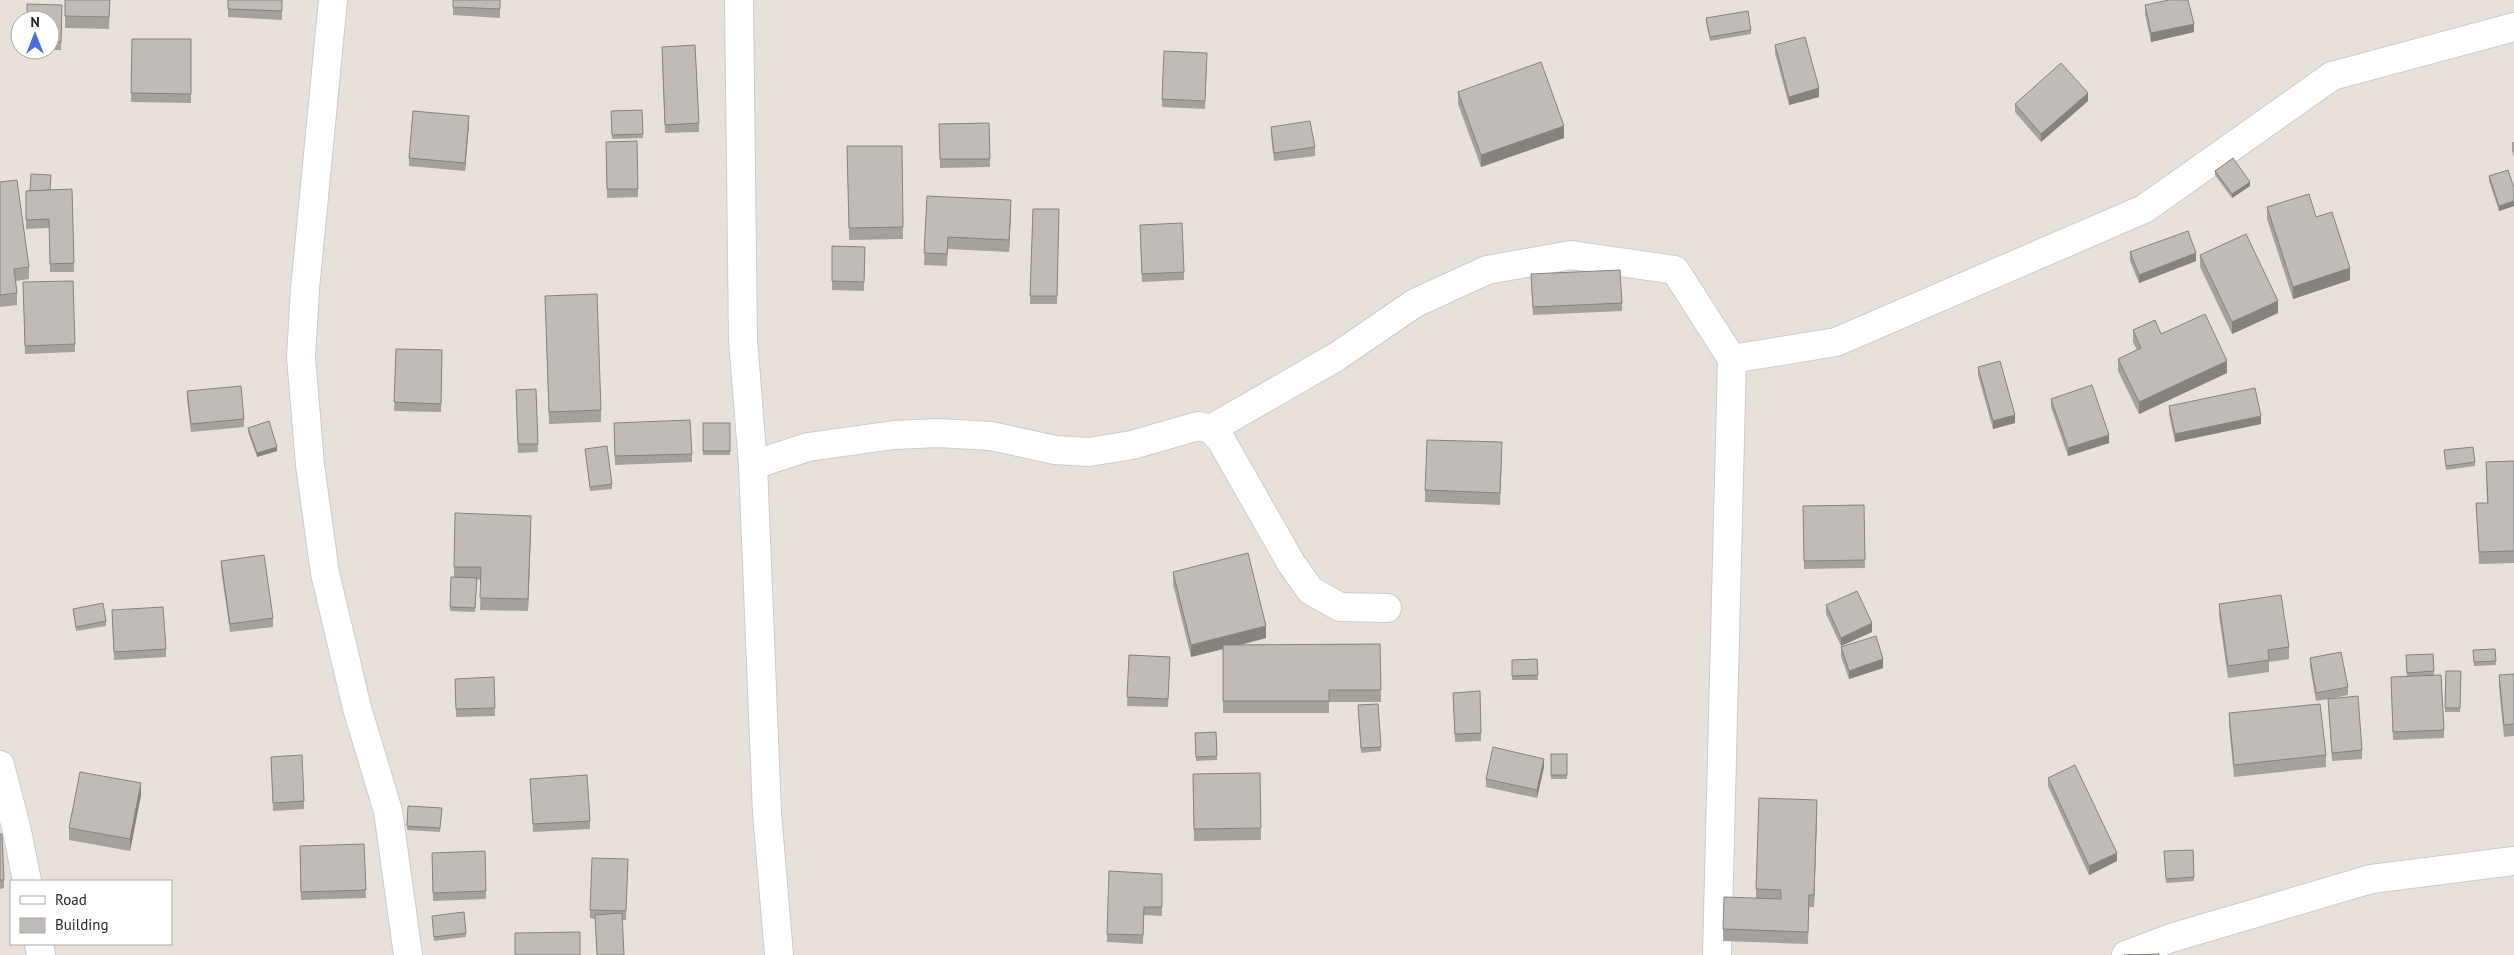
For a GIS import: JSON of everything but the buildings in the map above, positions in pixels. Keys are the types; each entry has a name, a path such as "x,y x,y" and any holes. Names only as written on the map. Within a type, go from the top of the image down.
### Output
{"street":[{"path":"333,0 305,289 301,356 310,466 325,573 357,708 388,811 408,955"},
{"path":"739,0 743,340 753,466 767,813 779,955"},
{"path":"1732,359 1836,342 2144,209 2332,76 2514,27"},
{"path":"1211,430 1336,356 1415,302 1487,270 1571,256 1675,270 1732,359 1717,955"},
{"path":"753,466 808,447 894,435 938,433 991,436 1055,450 1089,452 1132,445 1198,426 1211,430 1221,440 1286,555 1310,590 1340,607 1387,608"},
{"path":"0,765 17,831 27,880"},
{"path":"2126,955 2171,938 2371,879 2514,861"}]}
